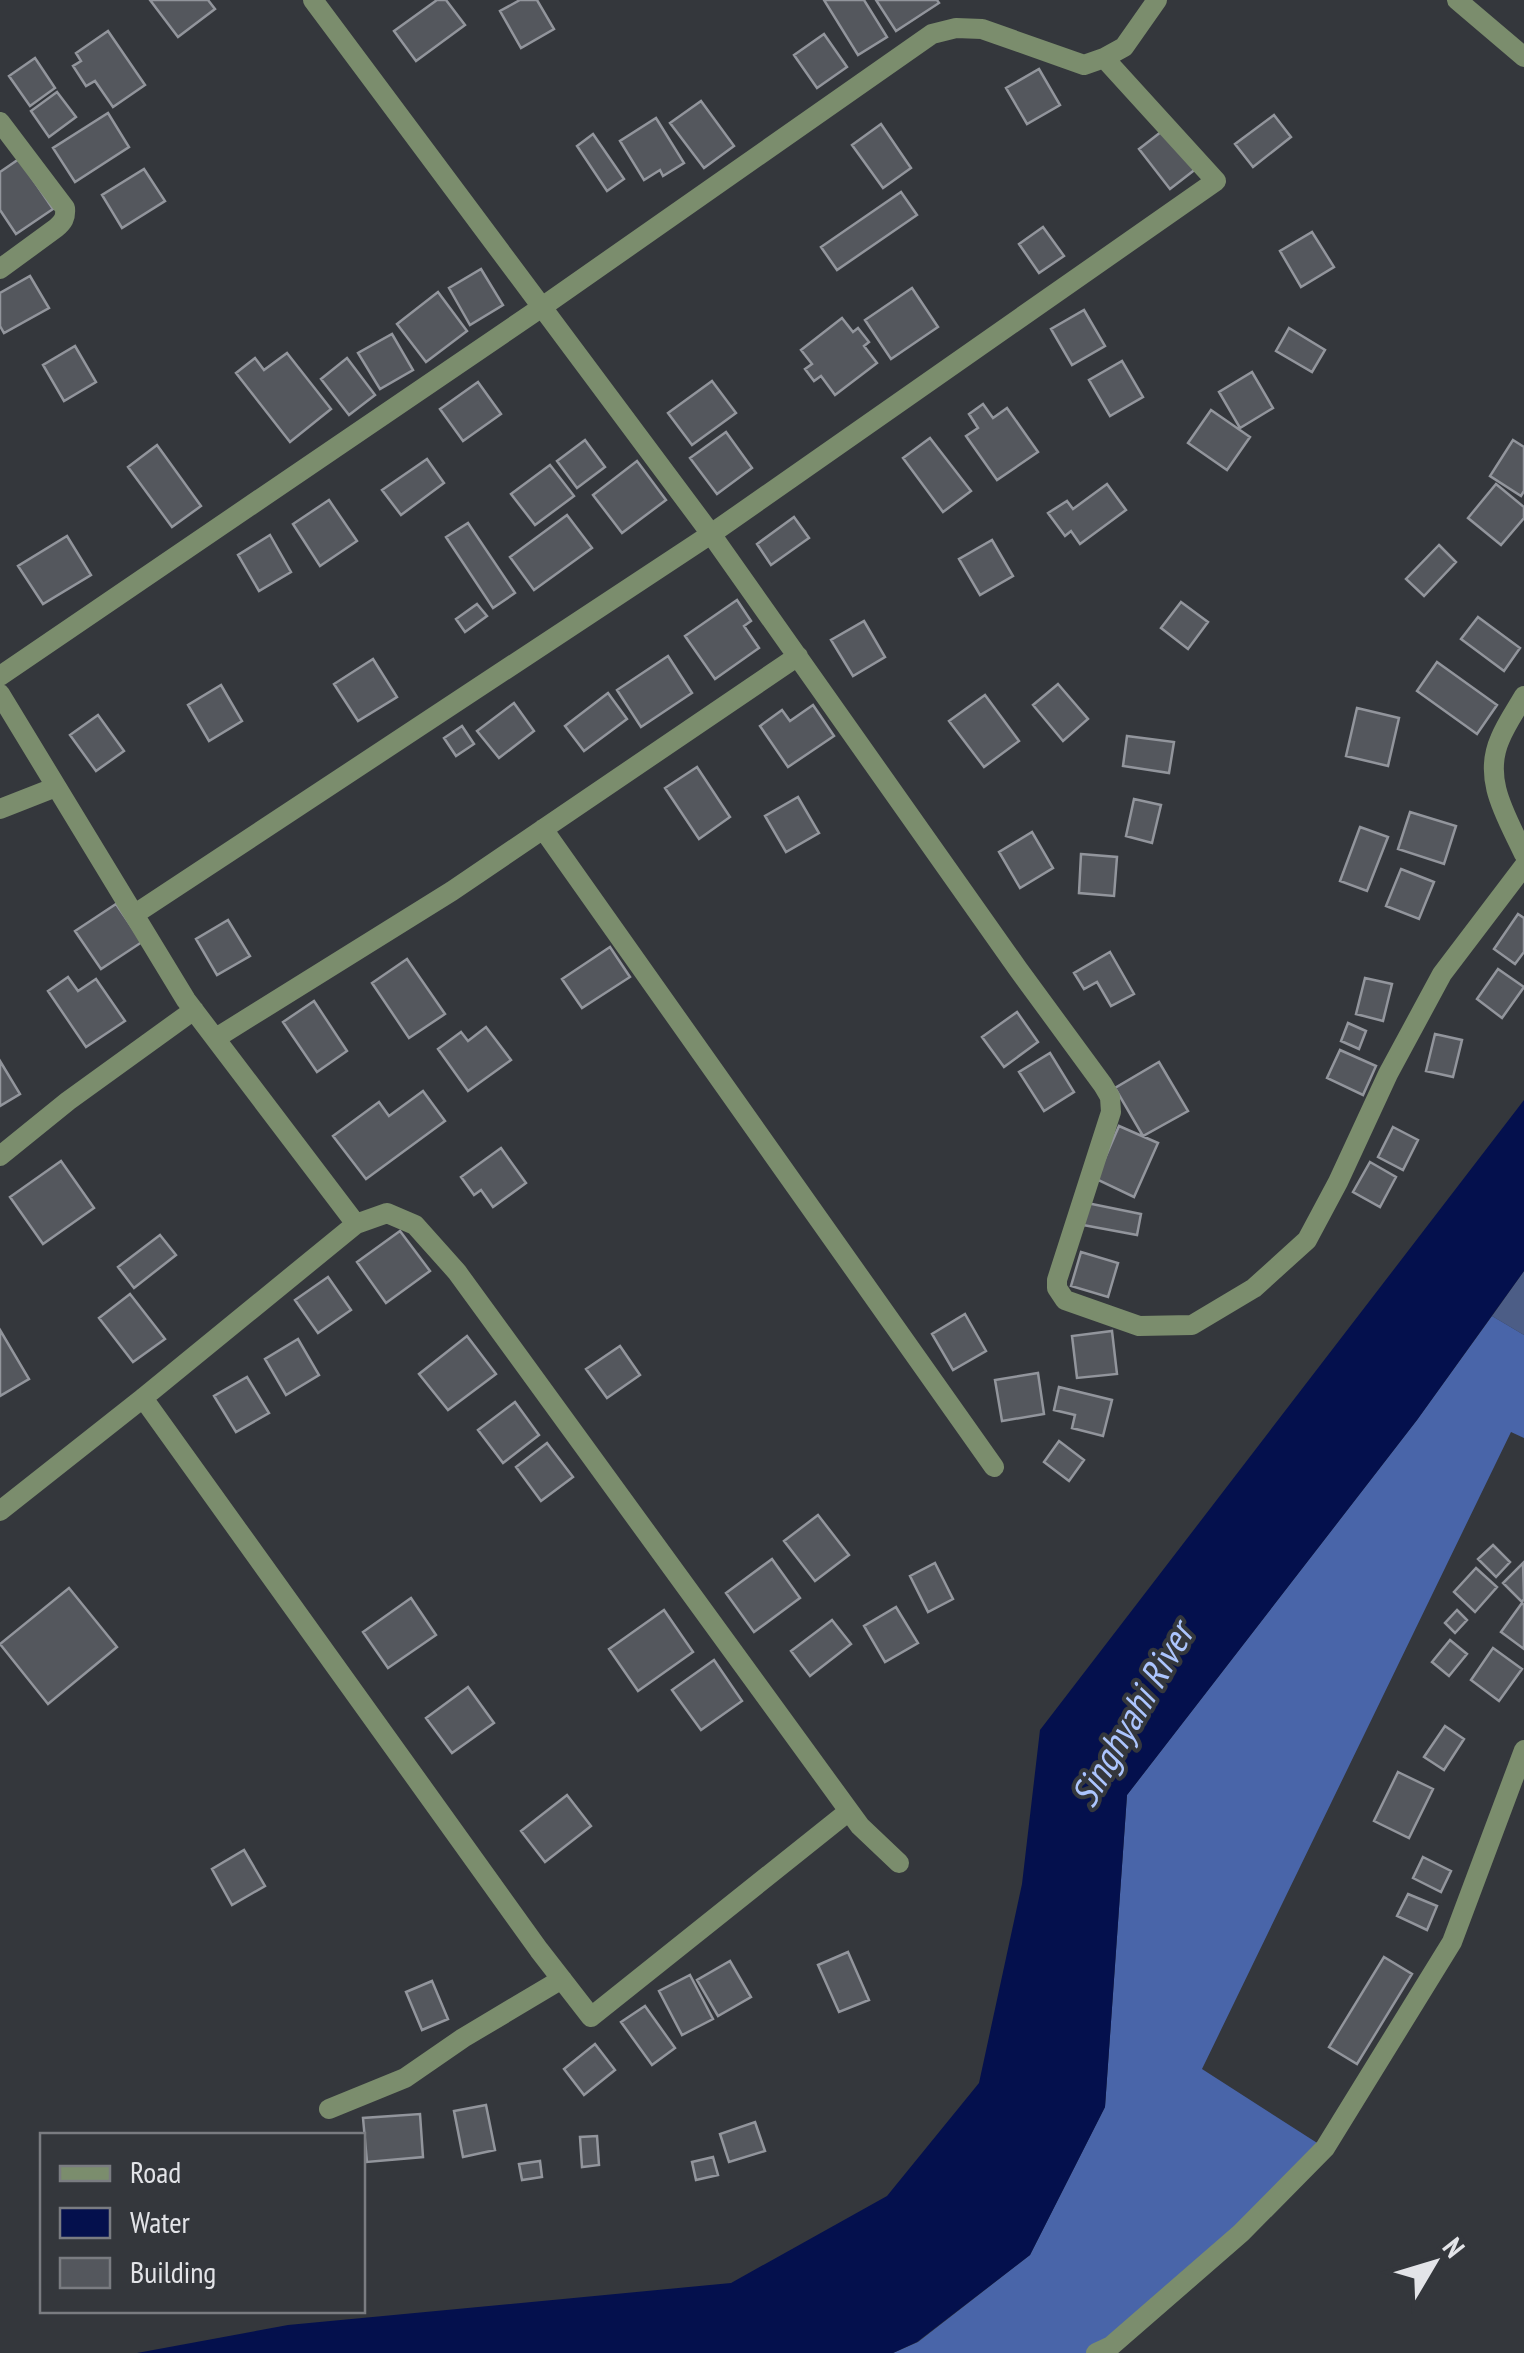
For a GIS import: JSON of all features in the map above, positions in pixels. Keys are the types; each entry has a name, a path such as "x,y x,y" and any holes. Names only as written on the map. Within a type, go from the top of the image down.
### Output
{"street":[{"path":"313,0 711,534 1110,1097 1111,1112 1057,1280 1065,1300 1139,1326 1192,1325 1254,1288 1306,1240 1442,974 1524,866"},
{"path":"0,676 932,34 956,28 982,29 1084,65 1124,47 1158,0"},
{"path":"1457,0 1524,57"},
{"path":"135,914 711,534 1216,180 1104,58"},
{"path":"0,122 66,214 56,228 0,269"},
{"path":"216,1038 452,892 798,656"},
{"path":"0,694 194,1010 356,1224"},
{"path":"1524,696 1499,740 1493,766 1496,795 1524,854"},
{"path":"0,809 56,786"},
{"path":"543,829 994,1467"},
{"path":"0,1156 194,1010"},
{"path":"0,1511 356,1224 387,1213 415,1225 456,1272 860,1826 899,1863"},
{"path":"143,1398 590,2016 849,1810"},
{"path":"1096,2353 1111,2346 1241,2233 1325,2148 1452,1942 1524,1750"},
{"path":"328,2109 405,2078 562,1979"}],"shaded area":[{"path":"1524,1271 1524,1335 1492,1316"},
{"path":"1492,1316 1524,1335 1524,1438 1511,1432 1202,2069 1325,2148 1096,2353 893,2353 918,2342 1030,2255 1105,2107 1127,1795 1417,1420"}],"water":[{"name":"Singhyahi River","path":"1524,1100 1524,1271 1417,1420 1127,1795 1105,2107 1030,2255 917,2342 893,2353 137,2353 288,2325 731,2283 887,2196 979,2083 1022,1884 1040,1730"}],"building":[{"path":"150,0 208,0 215,9 178,37"},
{"path":"437,0 446,0 465,25 416,61 394,31"},
{"path":"520,0 537,0 554,29 521,48 500,11"},
{"path":"824,0 864,0 887,37 858,55"},
{"path":"876,0 937,0 939,3 896,31"},
{"path":"108,31 145,85 113,107 95,81 86,86 73,66 81,61 76,53"},
{"path":"824,34 847,67 817,88 794,55"},
{"path":"35,58 55,88 30,106 9,76"},
{"path":"1039,69 1060,105 1027,124 1006,88"},
{"path":"57,92 76,117 49,137 31,111"},
{"path":"701,101 734,146 704,168 670,123"},
{"path":"108,113 129,147 75,182 53,148"},
{"path":"1274,115 1291,137 1253,167 1235,144"},
{"path":"656,118 684,163 663,176 660,170 644,180 620,141"},
{"path":"881,124 911,168 883,188 852,145"},
{"path":"1166,128 1197,168 1170,189 1139,149"},
{"path":"593,134 624,179 607,191 577,146"},
{"path":"19,159 53,209 16,234 0,210 0,172"},
{"path":"144,169 165,201 122,228 102,195"},
{"path":"901,192 917,215 837,270 821,247"},
{"path":"1043,227 1064,256 1039,273 1019,244"},
{"path":"1312,232 1334,267 1301,287 1280,251"},
{"path":"481,269 503,305 470,325 449,288"},
{"path":"30,276 49,308 4,333 0,326 0,293"},
{"path":"912,288 938,327 891,359 865,320"},
{"path":"438,292 467,331 426,362 397,324"},
{"path":"1084,310 1105,346 1072,365 1051,329"},
{"path":"842,318 853,332 858,328 869,342 864,346 877,363 835,395 821,376 814,381 805,369 812,364 801,350"},
{"path":"1289,328 1325,350 1312,372 1276,351"},
{"path":"392,334 413,370 380,389 358,353"},
{"path":"75,346 96,382 64,401 43,365"},
{"path":"287,353 331,409 290,442 236,373 255,358 264,370"},
{"path":"347,358 375,395 349,415 321,379"},
{"path":"1122,361 1143,397 1110,416 1089,380"},
{"path":"1252,372 1273,408 1240,428 1219,392"},
{"path":"712,381 736,413 692,445 668,413"},
{"path":"478,382 501,414 463,441 440,409"},
{"path":"983,404 993,418 1007,408 1038,452 997,480 966,436 978,428 969,414"},
{"path":"1211,410 1250,437 1227,470 1188,443"},
{"path":"726,432 752,468 717,494 690,458"},
{"path":"930,438 971,491 943,512 903,458"},
{"path":"585,440 605,467 577,488 557,461"},
{"path":"1513,440 1524,447 1521,496 1490,476"},
{"path":"157,445 201,506 172,527 128,467"},
{"path":"427,459 444,483 401,515 382,490"},
{"path":"637,461 666,500 622,533 593,495"},
{"path":"550,465 574,496 535,525 511,494"},
{"path":"1107,484 1126,510 1080,544 1071,531 1065,536 1048,513 1067,501 1073,509"},
{"path":"1496,484 1524,507 1524,518 1501,545 1468,518"},
{"path":"329,500 357,541 320,566 293,524"},
{"path":"567,515 592,548 534,590 510,557"},
{"path":"794,517 809,538 771,565 757,544"},
{"path":"468,523 515,593 493,608 446,537"},
{"path":"270,535 291,572 259,591 238,555"},
{"path":"67,536 91,575 43,604 18,566"},
{"path":"992,540 1013,576 980,595 959,559"},
{"path":"1439,545 1456,562 1424,596 1406,579"},
{"path":"737,600 751,621 744,626 759,648 715,679 685,636"},
{"path":"1181,602 1208,622 1188,649 1161,628"},
{"path":"477,604 487,616 465,632 456,619"},
{"path":"1478,617 1520,648 1504,671 1461,639"},
{"path":"864,621 885,657 853,676 831,640"},
{"path":"668,656 692,693 641,727 617,690"},
{"path":"373,659 397,697 358,721 334,684"},
{"path":"1437,662 1497,705 1477,734 1417,691"},
{"path":"1058,684 1088,719 1063,741 1033,705"},
{"path":"221,685 242,721 209,741 188,705"},
{"path":"608,693 627,719 584,751 565,726"},
{"path":"985,695 1019,741 984,767 949,721"},
{"path":"514,703 534,731 499,758 477,731"},
{"path":"813,705 834,736 788,767 760,726 782,710 790,721"},
{"path":"1357,708 1399,718 1388,766 1346,756"},
{"path":"98,715 124,751 96,771 70,735"},
{"path":"462,726 474,744 456,756 444,738"},
{"path":"1127,736 1174,742 1169,773 1123,766"},
{"path":"697,767 730,817 699,839 665,788"},
{"path":"798,797 819,833 786,852 765,816"},
{"path":"1134,799 1161,805 1152,843 1126,836"},
{"path":"1410,812 1456,826 1444,864 1398,849"},
{"path":"1360,827 1388,837 1367,891 1340,881"},
{"path":"1032,832 1053,868 1020,888 999,852"},
{"path":"1081,854 1117,857 1114,896 1079,893"},
{"path":"1401,869 1434,882 1419,919 1386,906"},
{"path":"116,904 142,942 101,969 75,931"},
{"path":"1518,914 1524,918 1524,952 1515,964 1494,949"},
{"path":"228,920 250,956 217,975 196,939"},
{"path":"610,947 630,977 582,1008 562,979"},
{"path":"1110,952 1134,994 1111,1006 1097,982 1084,989 1074,973"},
{"path":"407,959 445,1014 409,1038 372,983"},
{"path":"1498,969 1524,987 1502,1018 1477,999"},
{"path":"68,977 78,991 96,979 125,1021 86,1047 48,991"},
{"path":"1365,978 1392,984 1383,1021 1356,1014"},
{"path":"314,1001 347,1051 317,1072 283,1022"},
{"path":"1017,1012 1038,1042 1004,1067 982,1037"},
{"path":"1348,1023 1366,1031 1359,1049 1341,1041"},
{"path":"486,1027 511,1060 468,1091 438,1049 461,1032 468,1041"},
{"path":"1435,1034 1462,1040 1453,1077 1426,1071"},
{"path":"1340,1050 1376,1066 1363,1095 1327,1078"},
{"path":"1050,1053 1074,1092 1044,1111 1019,1072"},
{"path":"0,1061 20,1094 0,1106"},
{"path":"1159,1062 1188,1111 1143,1136 1115,1088"},
{"path":"423,1091 445,1121 366,1179 333,1136 379,1102 389,1116"},
{"path":"1119,1126 1158,1143 1134,1197 1096,1179"},
{"path":"1393,1127 1418,1140 1403,1170 1378,1157"},
{"path":"501,1148 526,1183 493,1207 481,1190 474,1195 461,1177"},
{"path":"61,1161 94,1208 43,1244 10,1197"},
{"path":"1370,1162 1396,1177 1380,1207 1353,1192"},
{"path":"1087,1203 1141,1214 1137,1235 1083,1225"},
{"path":"400,1231 430,1271 386,1303 357,1262"},
{"path":"160,1235 176,1255 134,1288 118,1267"},
{"path":"1081,1252 1118,1263 1108,1297 1071,1286"},
{"path":"328,1277 351,1310 318,1333 295,1300"},
{"path":"130,1294 165,1339 133,1362 99,1318"},
{"path":"965,1314 986,1351 953,1370 932,1334"},
{"path":"0,1330 29,1379 0,1396"},
{"path":"1112,1331 1117,1374 1077,1378 1072,1336"},
{"path":"467,1336 496,1374 448,1410 419,1374"},
{"path":"298,1339 319,1375 286,1395 265,1359"},
{"path":"620,1346 640,1375 607,1398 586,1369"},
{"path":"1038,1373 1044,1414 1002,1421 995,1380"},
{"path":"247,1377 269,1413 236,1432 214,1396"},
{"path":"1059,1387 1112,1400 1103,1436 1072,1428 1075,1415 1054,1410"},
{"path":"515,1402 539,1435 503,1463 478,1430"},
{"path":"1059,1441 1084,1460 1069,1481 1044,1462"},
{"path":"547,1443 573,1477 541,1501 516,1467"},
{"path":"818,1515 849,1555 815,1581 784,1541"},
{"path":"1493,1545 1510,1562 1496,1577 1478,1559"},
{"path":"772,1559 800,1598 754,1632 726,1593"},
{"path":"935,1563 953,1599 928,1612 910,1576"},
{"path":"1523,1563 1524,1599 1522,1602 1503,1583"},
{"path":"1476,1568 1497,1587 1475,1612 1454,1592"},
{"path":"69,1588 117,1647 48,1704 0,1644"},
{"path":"411,1598 436,1635 388,1668 363,1632"},
{"path":"1524,1605 1524,1649 1501,1632"},
{"path":"896,1607 918,1643 885,1662 864,1626"},
{"path":"664,1610 693,1652 638,1691 609,1649"},
{"path":"1457,1610 1467,1620 1455,1633 1445,1623"},
{"path":"832,1620 851,1644 810,1676 791,1651"},
{"path":"1450,1640 1467,1654 1449,1676 1432,1662"},
{"path":"1493,1648 1522,1669 1499,1701 1471,1680"},
{"path":"714,1660 742,1701 701,1730 672,1690"},
{"path":"468,1687 494,1723 452,1753 426,1718"},
{"path":"1445,1726 1464,1739 1444,1770 1424,1757"},
{"path":"1398,1772 1433,1789 1409,1838 1374,1821"},
{"path":"567,1795 591,1826 545,1862 521,1831"},
{"path":"244,1850 265,1886 232,1905 212,1869"},
{"path":"1423,1857 1451,1871 1441,1892 1413,1878"},
{"path":"1408,1894 1437,1906 1427,1930 1397,1916"},
{"path":"848,1952 869,2000 839,2012 818,1965"},
{"path":"1384,1957 1412,1974 1357,2064 1329,2047"},
{"path":"730,1961 751,1997 718,2016 697,1980"},
{"path":"690,1975 713,2019 682,2035 659,1991"},
{"path":"432,1981 448,2019 422,2030 406,1992"},
{"path":"645,2006 675,2048 652,2065 621,2022"},
{"path":"595,2044 615,2070 584,2095 564,2069"},
{"path":"486,2105 495,2150 463,2157 454,2111"},
{"path":"420,2114 423,2157 367,2162 363,2118"},
{"path":"755,2122 765,2151 729,2162 720,2134"},
{"path":"597,2136 599,2165 582,2167 580,2137"},
{"path":"713,2157 718,2175 696,2180 692,2162"},
{"path":"540,2161 542,2177 522,2180 519,2164"}]}
